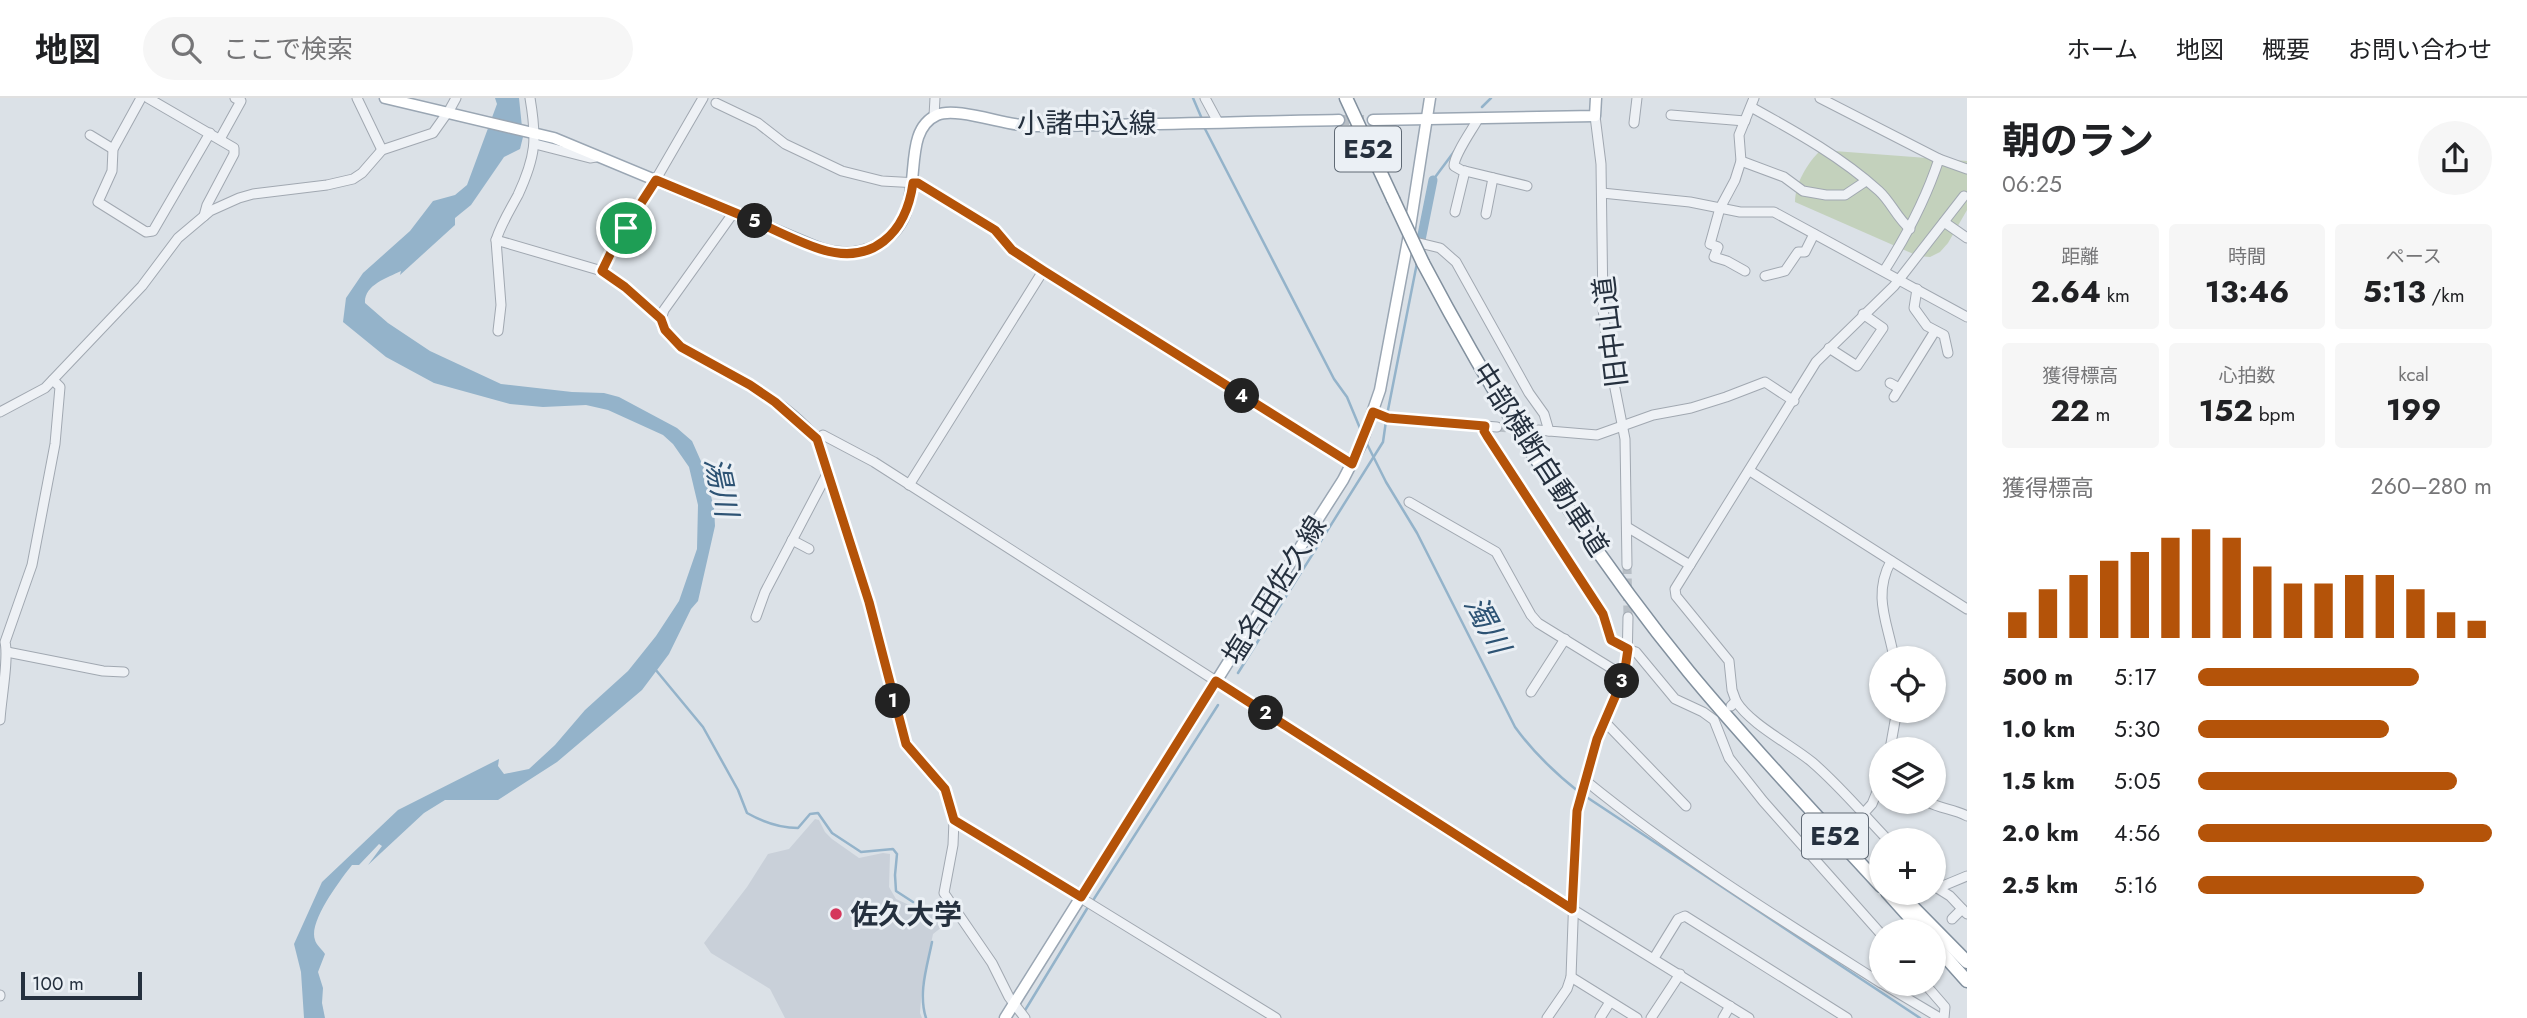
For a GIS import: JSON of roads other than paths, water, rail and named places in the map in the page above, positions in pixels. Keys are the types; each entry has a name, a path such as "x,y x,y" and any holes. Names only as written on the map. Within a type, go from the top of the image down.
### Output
{"highway":[{"name":"中部横断自動車道","path":"1346,98 1423,262 1490,383 1571,513 1690,674 1869,873"},
{"name":"中部横断自動車道","path":"1789,786 1869,864"},
{"name":"E52","path":"1899,905 1911,919"},
{"path":"1911,905 1967,962"},
{"path":"1946,957 1967,981"}],"main road":[{"path":"385,98 450,113 601,156 820,249 853,253 878,245 897,229 907,210 913,183 916,142 923,126 934,116"},
{"path":"1382,416 1380,390 1408,240 1430,98"},
{"name":"旧中山道","path":"1595,116 1596,98"},
{"name":"小諸中込線","path":"934,116 953,113 1028,126 1339,120"},
{"path":"1373,120 1595,116"},
{"name":"塩名田佐久線","path":"1005,1018 1021,1012 1216,681 1352,464 1369,424 1382,416"}],"street":[{"path":"141,98 113,149 112,171 98,202 150,233 210,133"},
{"path":"148,98 220,138 235,150 206,205 204,216"},
{"path":"220,138 241,101 235,98"},
{"path":"357,98 383,150"},
{"path":"0,412 37,393 52,380 142,286 178,238 204,216 226,203 253,194 354,179 383,150 433,133 450,113 456,98"},
{"path":"498,331 501,305 496,240 521,187 534,137 530,98"},
{"path":"602,271 616,242 704,98 716,100 758,122 785,144 842,171 881,181 913,183 930,189 995,230 1012,250 1044,271 1352,464"},
{"path":"934,116 935,98"},
{"path":"1205,98 1214,122"},
{"path":"1634,123 1637,98"},
{"path":"1820,98 1939,159 1967,169"},
{"path":"1745,271 1714,257 1718,247 1710,244 1720,208 1735,180 1741,161 1739,135 1752,102 1833,154 1886,199 1898,219 1910,229"},
{"path":"1671,114 1745,121"},
{"name":"旧中山道","path":"1595,116 1602,193 1604,309 1609,358 1623,427 1627,565"},
{"path":"1478,119 1454,166 1528,186"},
{"path":"90,135 113,149"},
{"path":"1884,271 1910,229 1939,159"},
{"path":"1741,161 1783,177 1803,191 1826,195 1845,195 1866,181"},
{"path":"1455,212 1465,171"},
{"path":"1486,214 1493,178"},
{"path":"1602,193 1680,201 1750,213 1774,212 1967,317"},
{"path":"1876,828 1844,792 1811,762 1734,704 1729,661 1674,593 1816,362 1900,279 1964,196"},
{"path":"661,319 664,310 734,212"},
{"path":"1944,222 1967,238"},
{"path":"1765,276 1785,271 1798,253 1805,252 1815,234"},
{"path":"496,240 602,271 625,287 661,319 665,330 681,347 758,390 817,439 869,602 906,744 945,789 954,820 951,867 944,893 992,963 1021,1012"},
{"path":"1408,240 1440,248 1456,262 1529,393 1545,414 1549,431"},
{"path":"909,485 1044,271"},
{"path":"1917,289 1914,308 1927,326 1944,335 1948,353"},
{"path":"1829,348 1857,366 1883,328 1863,314"},
{"path":"1890,383 1897,393 1935,331"},
{"path":"0,720 7,652 5,642 32,565 55,444 60,387 52,380"},
{"path":"1538,430 1586,435 1691,408 1765,382 1794,401"},
{"path":"1382,416 1497,427"},
{"path":"1485,426 1484,431 1494,447 1603,614 1611,640 1636,652 1675,699 1716,719 1729,758 1780,822 1869,921"},
{"path":"817,439 823,435 909,485 1572,909 1749,1018"},
{"path":"1750,471 1967,609"},
{"path":"756,617 765,592 827,474"},
{"path":"1409,502 1496,552 1531,615 1538,622 1624,676"},
{"path":"1627,527 1689,565"},
{"path":"792,540 809,549"},
{"path":"1891,561 1883,575 1881,589 1884,622 1891,646"},
{"path":"1547,1018 1567,989 1571,977 1576,820 1604,721 1624,676 1628,649 1628,617"},
{"path":"1538,688 1565,639"},
{"path":"7,652 103,671 124,672"},
{"path":"1604,721 1686,806"},
{"path":"1585,782 1633,820 1686,856 1869,975"},
{"path":"1863,814 1869,807"},
{"path":"1946,808 1967,816"},
{"path":"954,820 1276,1018"},
{"path":"1946,883 1967,876"},
{"path":"1946,893 1965,912 1952,919"},
{"path":"1654,958 1678,919 1685,916 1847,1018"},
{"path":"1651,1018 1680,974"},
{"path":"1571,977 1637,1018"},
{"path":"1904,996 1942,1018 1945,1007 1935,996"},
{"path":"1600,1018 1610,1002"},
{"path":"1723,1018 1730,1006"}],"water":[{"name":"湯川","path":"495,98 519,98 523,137 520,149 504,157 471,205 455,218 455,225 400,275 401,271 372,287 365,303 388,323 430,351 501,384 604,393 619,397 677,428 692,441 704,468 714,508 715,526 698,601 691,609 669,654 642,690 557,762 498,800 445,800 424,813 368,865 382,846 379,844 359,865 352,865 327,901 314,932 316,942 325,954 318,972 323,988 325,1018 304,1018 301,972 294,944 322,882 398,810 499,759 498,766 504,774 529,769 555,745 585,710 628,671 656,636 679,601 697,549 698,505 689,467 663,435 608,410 586,405 543,407 510,404 434,383 386,357 343,322 346,298 363,273 410,231 433,201 455,195 467,185 497,104"}],"waterway":[{"name":"濁川","path":"1193,98 1202,119"},
{"path":"1482,107 1491,98"},
{"name":"濁川","path":"1203,125 1334,379 1347,397 1362,433"},
{"path":"1433,180 1456,149"},
{"path":"1421,240 1433,180"},
{"path":"1387,415 1417,263"},
{"path":"1238,673 1383,442 1386,421"},
{"name":"濁川","path":"1366,442 1386,482 1417,533 1515,727 1545,762 1579,792"},
{"path":"655,669 703,727 738,790 747,813 772,824 798,828 810,814 818,813 832,833 861,852 893,849 897,854 896,891 913,902"},
{"path":"1092,902 1218,705"},
{"name":"濁川","path":"1585,796 1920,1018"},
{"path":"1024,1012 1088,907"},
{"path":"926,1018 923,990 932,942"}],"tunnel":[{"path":"1339,120 1373,120"},
{"path":"1497,427 1538,430"},
{"path":"1627,565 1628,617"}],"place":[{"name":"佐久大学","path":"836,914"}]}
